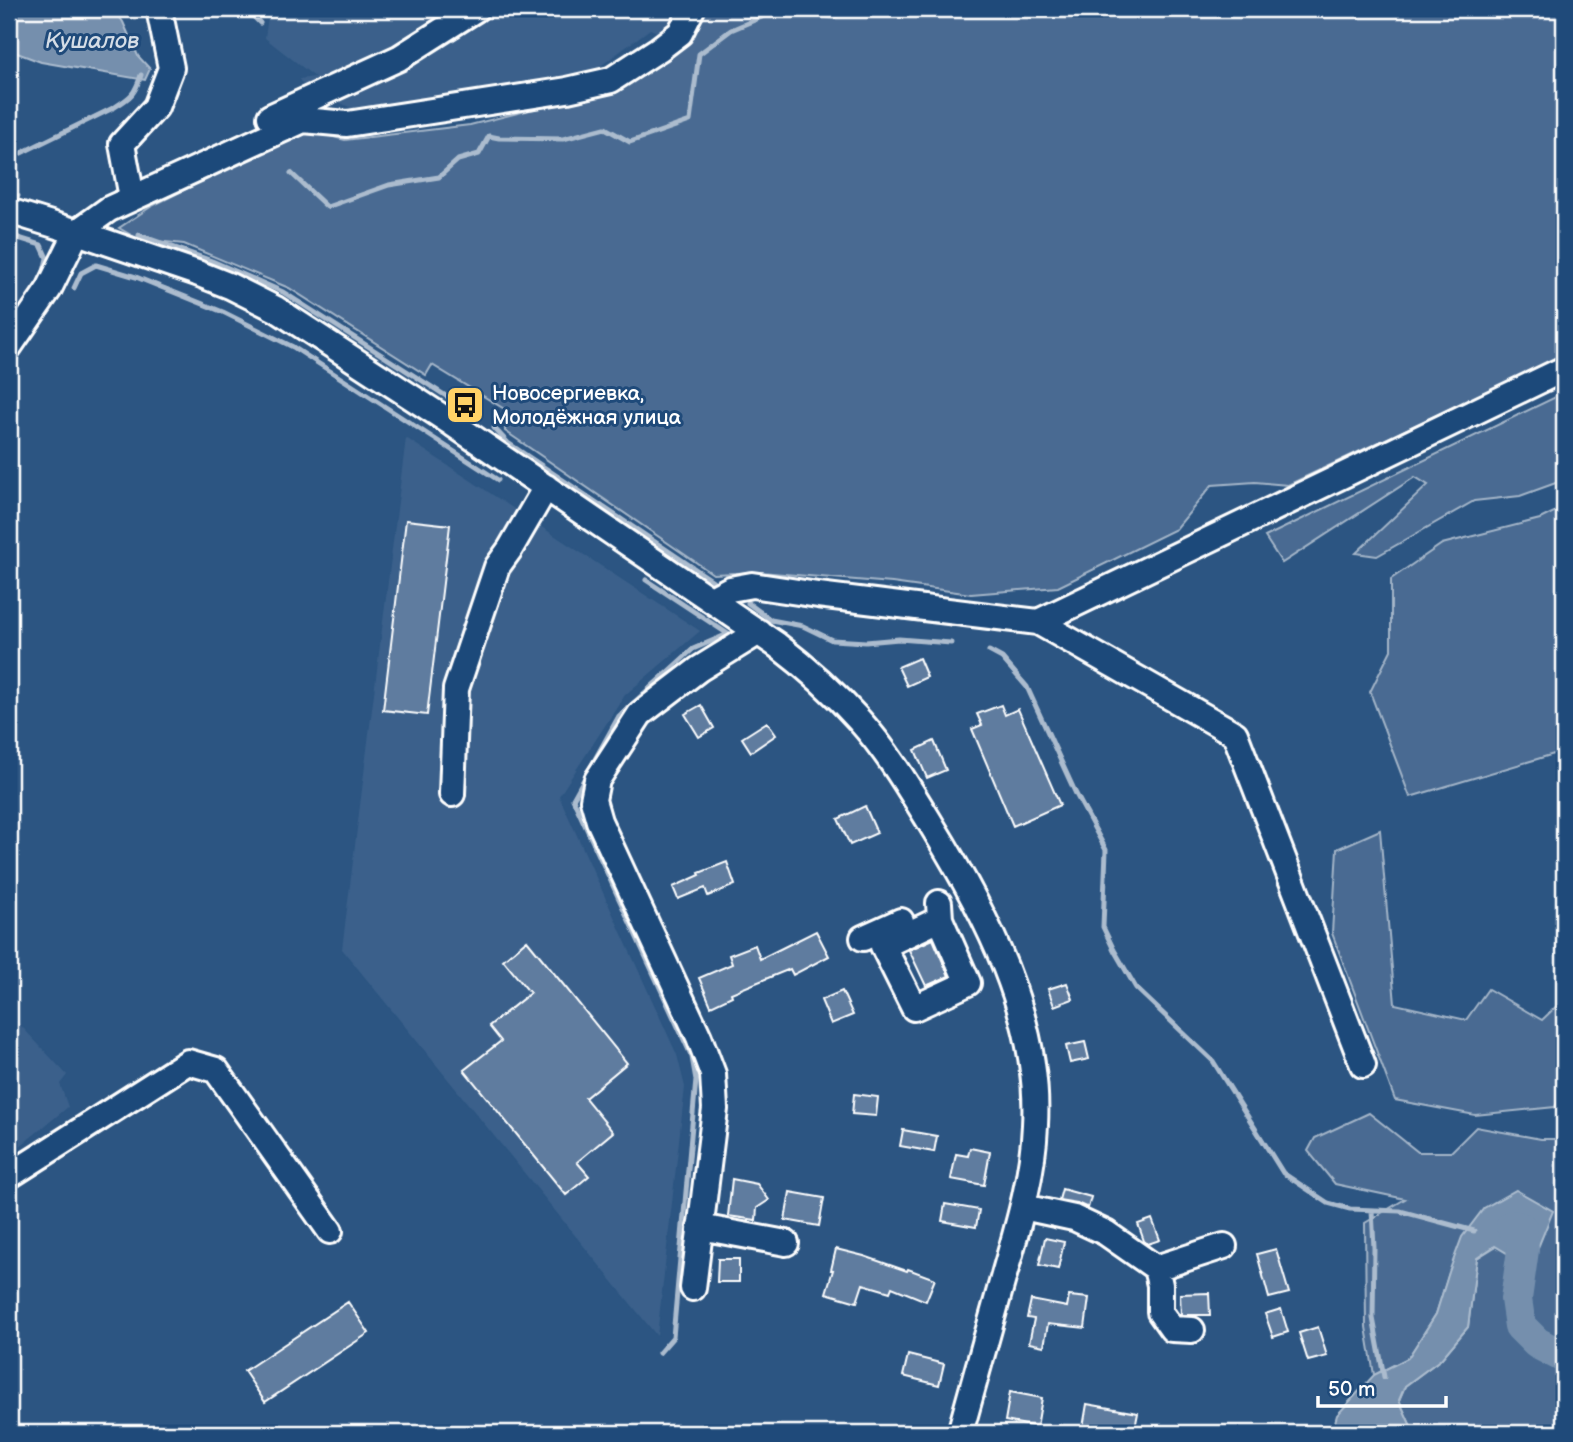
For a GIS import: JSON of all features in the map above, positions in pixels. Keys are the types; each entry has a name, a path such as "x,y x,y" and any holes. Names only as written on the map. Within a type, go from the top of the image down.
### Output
{"street":[{"path":"130,187 122,144 156,107 171,68 159,9"},
{"path":"9,346 49,289 77,232 109,209 130,187 299,103 399,58 476,9"},
{"path":"109,209 303,120 347,124 567,90 611,80 680,33 692,9"},
{"path":"9,211 197,273 276,309 436,412 807,667 859,720 886,754 944,844 996,943 1010,980 1030,1051 1035,1088 1036,1124 1023,1207 960,1433"},
{"path":"1038,622 1564,369"},
{"path":"452,794 456,689 497,567 547,487"},
{"path":"711,599 730,589 752,585 1038,622 1235,734 1363,1065"},
{"path":"693,1288 715,1109 713,1074 699,1037 599,821 593,800 597,780 640,714 699,669 759,632"},
{"path":"863,938 939,911 966,885"},
{"path":"9,1176 188,1062 216,1070 330,1231"},
{"path":"1023,1207 1074,1218 1106,1233 1156,1268 1160,1285 1160,1312 1172,1329 1192,1330"},
{"path":"700,1227 786,1243"},
{"path":"1156,1268 1224,1246"}],"shaded area":[{"path":"269,9 683,9 664,35 650,29 590,74 369,117 321,93 321,88 302,84 299,79 315,77 265,38"},
{"path":"725,9 1564,9 1564,355 1288,485 1255,482 1212,485 1176,529 1058,587 971,594 892,583 760,572 713,574 505,431 506,410 432,365 426,375 289,288 184,244 138,239 119,228 152,206 274,145 310,131 345,140 470,125 586,96 647,68 692,40 698,14"},
{"path":"1564,393 1564,480 1520,496 1474,501 1377,556 1356,553 1428,485 1415,477 1282,563 1265,537"},
{"path":"406,438 700,631 625,695 559,796 677,1055 685,1087 657,1336 342,949"},
{"path":"1564,507 1564,751 1410,797 1370,692 1391,650 1391,579 1442,544 1540,519"},
{"path":"1380,830 1395,1004 1466,1020 1488,989 1542,1020 1564,999 1564,1091 1555,1107 1475,1115 1395,1100 1332,933 1337,849"},
{"path":"9,1013 67,1075 60,1084 68,1107 9,1155"},
{"path":"1369,1113 1418,1152 1451,1152 1476,1127 1541,1139 1564,1139 1564,1433 1414,1433 1399,1400 1405,1386 1441,1359 1468,1327 1477,1258 1553,1211 1449,1273 1436,1314 1408,1358 1374,1375 1366,1327 1365,1223 1405,1199 1335,1184 1308,1151 1315,1138"}],"water":[{"name":"Кушалов","path":"9,9 114,9 123,22 138,56 150,69 145,80 41,62 9,50"},
{"path":"1516,1190 1553,1211 1530,1267 1495,1246 1477,1258 1468,1327 1441,1359 1405,1386 1399,1400 1414,1433 1332,1433 1337,1415 1374,1375 1408,1358 1436,1314 1462,1237 1484,1208"}],"building":[{"path":"406,520 450,525 427,715 383,710"},
{"path":"919,658 927,677 907,686 898,667"},
{"path":"701,705 714,728 699,737 685,714"},
{"path":"1001,705 1005,715 1018,709 1060,805 1013,826 972,729 982,725 977,714"},
{"path":"767,722 776,735 751,752 742,738"},
{"path":"934,741 946,770 927,778 915,750"},
{"path":"865,806 877,833 850,845 838,819"},
{"path":"727,862 735,885 708,896 705,888 678,899 673,887"},
{"path":"816,931 829,956 793,975 790,969 731,993 732,996 711,1006 699,978 732,964 729,955 755,945 760,959"},
{"path":"933,939 949,976 926,986 909,950"},
{"path":"527,940 627,1063 585,1098 613,1132 577,1162 589,1176 566,1195 464,1070 501,1041 489,1026 530,993 503,960"},
{"path":"1067,983 1073,999 1054,1006 1048,989"},
{"path":"842,991 853,1015 831,1024 821,1000"},
{"path":"1085,1042 1089,1059 1070,1063 1066,1046"},
{"path":"854,1094 878,1097 876,1116 852,1114"},
{"path":"903,1130 937,1136 934,1152 900,1146"},
{"path":"970,1148 990,1152 984,1185 951,1179 956,1154 968,1156"},
{"path":"732,1179 757,1184 769,1200 757,1208 756,1220 728,1216"},
{"path":"1062,1189 1091,1197 1088,1208 1059,1200"},
{"path":"790,1192 824,1198 819,1226 785,1220"},
{"path":"945,1204 979,1210 976,1227 942,1221"},
{"path":"1152,1219 1160,1240 1148,1244 1144,1241 1138,1224"},
{"path":"1045,1238 1064,1242 1058,1269 1039,1265"},
{"path":"836,1249 935,1279 926,1301 892,1287 890,1292 863,1284 857,1302 826,1293"},
{"path":"1276,1249 1289,1293 1269,1298 1257,1254"},
{"path":"718,1259 739,1259 739,1282 717,1282"},
{"path":"1209,1293 1210,1315 1181,1315 1180,1294"},
{"path":"1069,1296 1089,1298 1085,1328 1048,1324 1044,1346 1029,1343 1034,1319 1027,1318 1031,1300 1067,1307"},
{"path":"348,1302 369,1333 265,1402 244,1371"},
{"path":"1281,1309 1288,1332 1273,1337 1265,1314"},
{"path":"1318,1327 1327,1356 1308,1361 1299,1333"},
{"path":"908,1355 944,1364 939,1385 903,1376"},
{"path":"1010,1392 1042,1398 1037,1427 1005,1421"},
{"path":"1087,1404 1138,1413 1134,1433 1082,1433"}],"waterway":[{"path":"246,9 260,23"},
{"path":"291,173 327,207 389,185 439,177 458,160 479,154 489,136 563,139 605,128 630,142 690,121 699,54 731,30 780,9"},
{"path":"792,9 833,17 852,9"},
{"path":"9,159 120,104 134,91 141,75"},
{"path":"9,193 18,196"},
{"path":"9,235 41,245 47,258 43,276"},
{"path":"139,235 212,261 283,292 446,396"},
{"path":"74,288 81,273 96,265 136,277 223,312 293,347 498,480"},
{"path":"494,428 508,443 713,581"},
{"path":"646,580 731,636"},
{"path":"748,603 771,620 803,626 832,640 866,642 899,639 951,643"},
{"path":"659,1353 673,1337 696,1080 692,1057 573,799 619,716 693,649 728,634"},
{"path":"989,651 1002,658 1027,687 1076,794 1106,850 1103,927 1114,950 1136,988 1213,1061 1283,1173 1328,1203 1350,1209 1400,1211 1474,1231"},
{"path":"1372,1210 1373,1318 1384,1377"},
{"path":"1512,1226 1521,1228 1523,1250 1516,1299 1520,1326 1537,1343 1564,1357"}],"place":[{"name":"Новосергиевка, Молодёжная улица","path":"465,405"}]}
